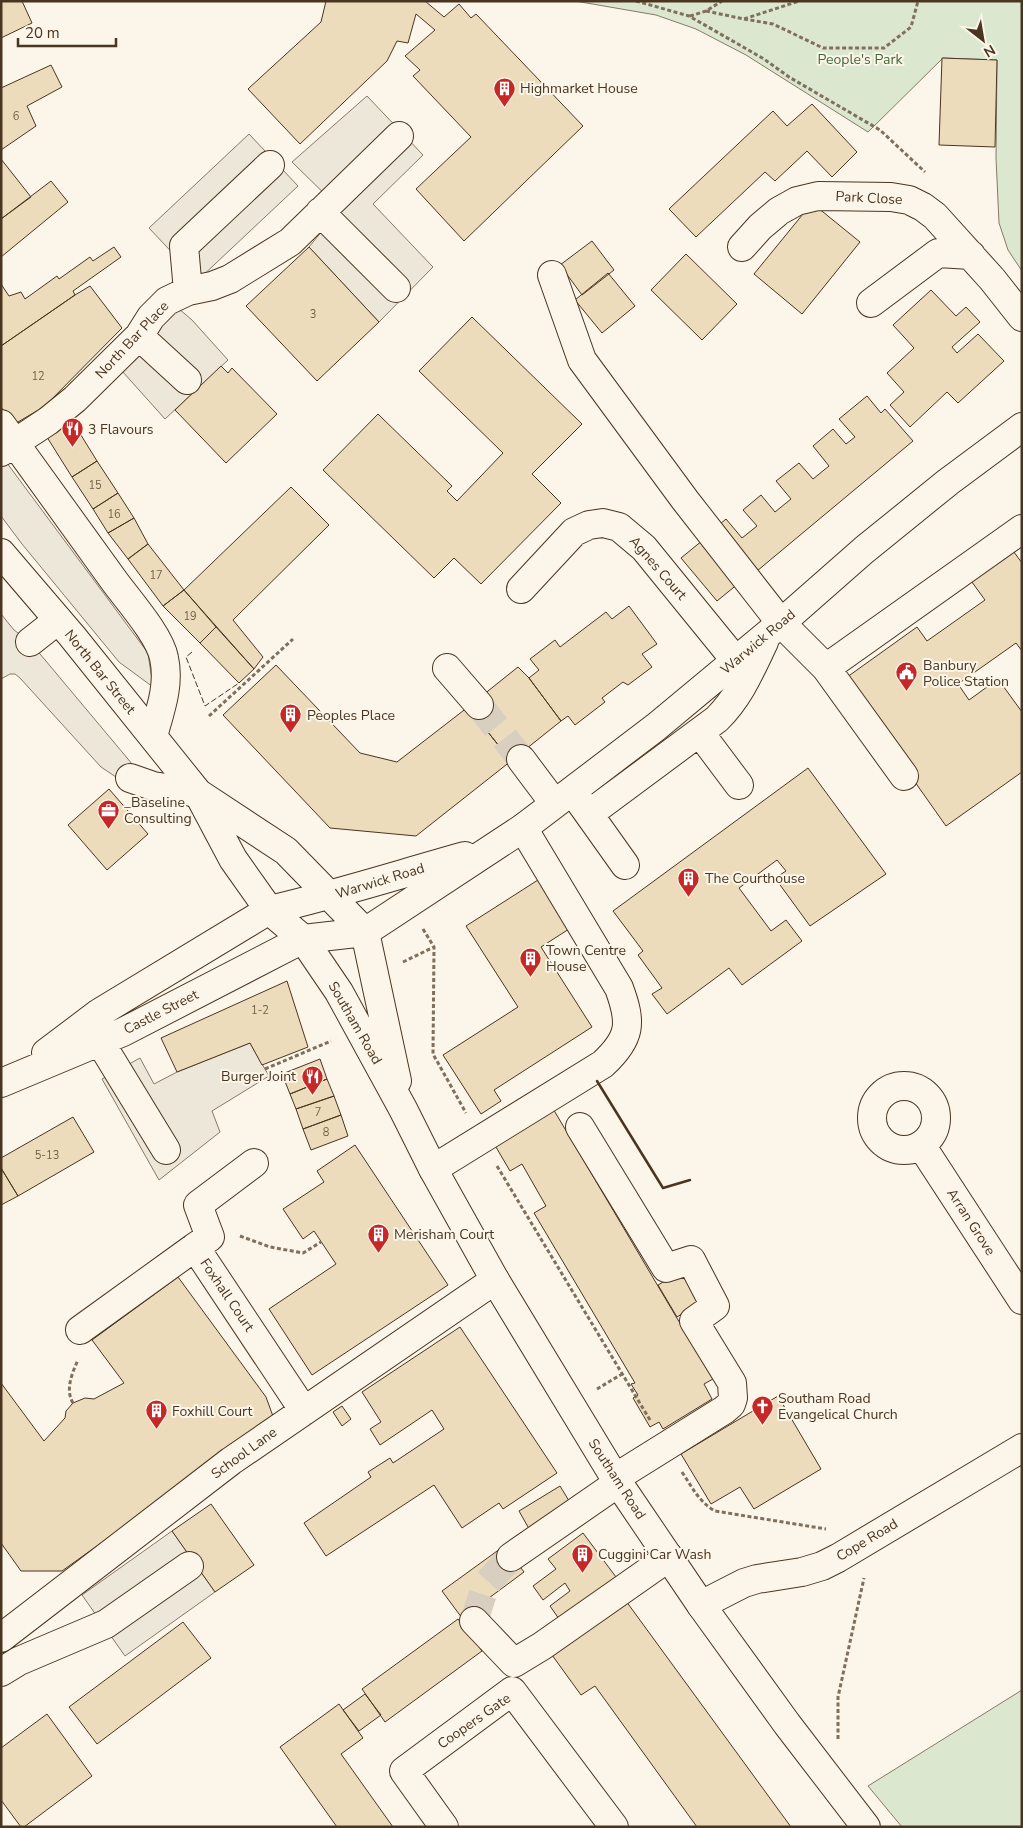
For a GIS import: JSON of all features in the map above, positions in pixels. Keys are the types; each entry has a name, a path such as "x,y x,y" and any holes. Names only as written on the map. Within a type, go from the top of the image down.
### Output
{"street":[{"name":"North Bar Place","path":"6,439 48,421 75,399 139,336 151,317 167,301 188,291 212,286 230,279 290,242 399,136"},
{"path":"188,291 184,246 270,165"},
{"name":"Park Close","path":"742,247 779,210 797,201 818,196 891,196 909,200 935,216 992,279 1022,317"},
{"path":"320,212 396,288"},
{"path":"871,304 938,253 970,255"},
{"path":"552,274 582,360 775,628 826,668 904,776"},
{"path":"139,336 187,380"},
{"name":"Warwick Road","path":"303,939 365,932 523,828 656,727 775,628 864,550 1022,427"},
{"path":"6,439 159,645 164,656 166,688 153,736"},
{"name":"Agnes Court","path":"521,590 574,532 589,525 603,523 619,527 644,548 736,661"},
{"path":"826,668 1022,529"},
{"name":"North Bar Street","path":"1,553 58,620 198,793 233,859 269,910 303,939"},
{"path":"30,642 58,620"},
{"path":"589,814 700,733 731,705 775,628"},
{"path":"447,668 479,704"},
{"path":"700,733 739,785"},
{"path":"521,759 563,797 589,814 625,865"},
{"path":"130,778 153,786 198,793"},
{"name":"North Bar Street","path":"198,793 286,851 365,932"},
{"path":"433,1169 602,1064 614,1054 627,1031 628,1017 619,988 523,828"},
{"name":"Warwick Road","path":"269,910 330,896 386,878 490,850"},
{"name":"Castle Street","path":"94,1032 99,1013 269,910"},
{"name":"Southam Road","path":"365,932 403,1109"},
{"name":"Castle Street","path":"8,1080 94,1032 176,1006 303,939"},
{"name":"Southam Road","path":"303,939 339,992 403,1109 433,1169 495,1280 616,1480 701,1605 787,1724 866,1827"},
{"path":"94,1032 166,1150"},
{"path":"512,1557 616,1480 731,1404 733,1398 732,1383 694,1321 715,1306 691,1260 666,1268 580,1126"},
{"name":"Arran Grove","path":"921,1145 1022,1300"},
{"path":"202,1242 198,1206 254,1163"},
{"name":"Foxhall Court","path":"80,1330 202,1242 304,1411"},
{"name":"School Lane","path":"4,1631 231,1461 495,1280"},
{"name":"Cope Road","path":"701,1605 744,1583 757,1579 802,1572 822,1566 1022,1448"},
{"path":"474,1621 514,1663 542,1646 669,1557"},
{"path":"1,1672 19,1661 106,1624 189,1566"},
{"name":"Coopers Gate","path":"444,1827 404,1771 512,1691 614,1827"}],"path":[{"path":"636,1 689,16 764,58 789,77 880,130 928,175"},
{"path":"689,16 706,11 722,1"},
{"path":"744,19 799,1"},
{"path":"706,11 773,24 823,48 884,48 911,27 918,1"},
{"path":"209,716 293,639"},
{"path":"408,904 434,947 433,1054 480,1139 700,1499 715,1511 834,1531 843,1525 867,1564 838,1697 838,1745"},
{"path":"265,1069 359,1029"},
{"path":"202,1242 240,1236 270,1247 303,1253 321,1242"},
{"path":"73,1403 70,1397 70,1378 78,1359 88,1347 80,1330"}],"green space":[{"name":"People's Park","path":"575,1 1022,1 1022,271 1008,250 999,223 996,158 997,60 943,58 868,132 746,55 696,29 656,15"},
{"path":"1022,1690 1022,1827 902,1827 868,1786"}],"shaded area":[{"path":"367,96 423,155 373,204 433,267 379,322 309,247 340,209 292,162"},
{"path":"249,134 298,186 198,280 149,228"},
{"path":"178,308 192,320 228,360 165,419 122,371 157,327"},
{"path":"1,455 148,653 153,687 119,662 1,516"},
{"path":"1,614 14,630 30,642 138,771 125,783 101,767 20,678 15,674 10,674 1,679"},
{"path":"250,1043 269,1076 212,1111 220,1132 159,1180 102,1079 140,1058 154,1084 177,1072"},
{"path":"172,1531 215,1592 125,1656 82,1595"}],"building":[{"path":"1,1 22,1 32,23 1,38"},
{"name":"Highmarket House","path":"326,1 425,1 444,17 459,4 471,18 476,14 583,126 464,241 416,189 471,137 413,76 420,70 405,56 435,30 416,14 408,43 397,41 387,61 300,144 248,89 321,22"},
{"path":"942,58 997,60 995,147 939,145"},
{"path":"51,65 62,87 27,106 36,126 1,150 1,88"},
{"path":"812,104 857,152 832,177 807,151 775,181 765,172 696,237 669,209 773,111 787,126"},
{"path":"1,159 31,197 1,219"},
{"path":"51,181 68,202 1,257 1,219"},
{"path":"812,203 860,242 802,314 754,274"},
{"path":"592,241 614,270 582,295 560,265"},
{"path":"114,247 121,257 73,291 75,295 1,346 1,284 9,296 21,292 25,299 57,276 59,279 90,257 93,261"},
{"path":"309,247 379,322 317,381 246,306"},
{"path":"686,254 737,304 702,340 651,290"},
{"path":"608,273 635,306 602,333 575,300"},
{"path":"90,286 122,328 45,406 13,425 1,407 1,346"},
{"path":"931,290 956,316 966,307 980,322 952,347 957,353 978,334 1004,361 958,403 947,392 910,427 890,405 904,392 887,373 914,348 893,325"},
{"path":"472,317 582,424 532,474 561,503 481,584 454,558 434,578 323,470 378,414 452,486 447,491 457,501 503,453 419,371"},
{"path":"221,366 228,373 232,368 277,414 226,463 175,410"},
{"path":"867,396 881,413 885,409 913,441 751,576 713,530 726,519 742,538 757,526 743,510 761,495 775,512 791,499 776,481 799,463 813,479 829,466 813,446 833,429 846,444 855,437 839,419"},
{"name":"3 Flavours","path":"71,419 97,461 72,477 45,434"},
{"path":"97,461 118,493 93,509 72,477"},
{"path":"291,487 329,525 233,620 263,657 254,669 184,590"},
{"path":"118,493 134,518 108,533 93,509"},
{"path":"134,518 148,544 128,559 108,533"},
{"path":"703,540 739,583 717,601 681,558"},
{"path":"148,544 184,590 163,606 128,559"},
{"name":"Banbury Police Station","path":"1011,548 1022,563 1022,651 1016,643 958,684 969,700 998,679 1022,712 1022,772 946,826 843,680 917,627 927,641 985,600 969,578"},
{"path":"184,590 216,627 200,643 163,606"},
{"path":"629,606 657,644 642,654 652,667 628,685 623,682 602,698 605,702 575,725 568,716 561,721 529,678 539,670 530,659 555,640 560,647 606,612 612,619"},
{"path":"216,627 254,669 239,683 200,643"},
{"name":"Peoples Place","path":"276,665 360,753 397,762 468,707 511,761 416,836 330,828 223,715"},
{"path":"518,667 529,678 561,721 511,761 468,707"},
{"name":"The Courthouse","path":"808,768 886,874 810,926 775,878 786,871 777,860 739,888 771,931 786,920 802,941 742,985 729,968 667,1014 652,994 662,988 638,955 643,951 613,911"},
{"name":"_Baseline Consulting","path":"109,789 148,834 107,870 68,825"},
{"name":"Town Centre House","path":"538,880 569,929 541,947 592,1027 494,1090 501,1101 481,1114 443,1055 518,1007 466,926"},
{"path":"287,981 308,1047 262,1065 250,1043 177,1072 161,1038"},
{"path":"320,1059 327,1079 290,1094 282,1074"},
{"name":"Burger Joint","path":"327,1079 334,1096 296,1109 290,1094"},
{"path":"334,1096 341,1115 303,1129 296,1109"},
{"path":"552,1107 713,1379 704,1384 712,1399 663,1429 659,1422 650,1427 633,1398 638,1395 631,1384 635,1383 534,1213 546,1206 522,1164 510,1171 493,1142"},
{"path":"341,1115 348,1136 311,1150 303,1129"},
{"path":"73,1117 94,1152 18,1196 1,1168 1,1158"},
{"name":"Merisham Court","path":"355,1145 448,1285 312,1375 269,1309 336,1264 314,1231 303,1239 283,1209 324,1182 317,1171"},
{"path":"1,1168 18,1196 1,1205"},
{"path":"681,1272 699,1303 677,1317 658,1285"},
{"name":"Foxhill Court","path":"178,1277 266,1397 274,1419 62,1571 21,1571 1,1543 1,1383 44,1441 65,1418 66,1411 73,1403 85,1398 94,1399 124,1383 92,1340"},
{"path":"460,1327 557,1473 503,1509 499,1503 462,1528 434,1485 326,1556 304,1523 371,1477 368,1472 390,1458 393,1463 444,1429 432,1410 380,1445 370,1429 381,1422 362,1392"},
{"name":"Southam Road Evangelical Church","path":"778,1396 821,1469 754,1509 740,1487 711,1504 681,1454"},
{"path":"342,1406 351,1419 342,1426 333,1412"},
{"path":"560,1486 574,1509 532,1534 519,1511"},
{"path":"211,1504 254,1565 215,1592 172,1531"},
{"name":"Cuggini Car Wash","path":"583,1533 616,1577 559,1619 550,1606 570,1591 565,1583 543,1600 533,1586 556,1569 548,1559"},
{"path":"504,1546 524,1572 462,1618 442,1591"},
{"path":"626,1601 791,1827 697,1827 595,1686 581,1695 552,1655"},
{"path":"458,1619 482,1651 385,1722 362,1689"},
{"path":"183,1622 211,1658 97,1744 69,1707"},
{"path":"365,1694 381,1715 359,1731 343,1710"},
{"path":"339,1704 363,1738 341,1754 393,1827 337,1827 280,1747"},
{"path":"47,1714 92,1776 24,1827 21,1827 1,1800 1,1748"}],"tunnel":[{"path":"479,705 521,759"},
{"path":"474,1621 486,1584 511,1557"}],"fence":[{"path":"192,652 186,657 205,706 239,683"}],"wall":[{"path":"597,1081 663,1188 690,1180"}],"place":[{"name":"Highmarket House","path":"504,107"},
{"name":"3 Flavours","path":"72,448"},
{"name":"Banbury Police Station","path":"907,692"},
{"name":"Peoples Place","path":"291,734"},
{"name":"_Baseline Consulting","path":"108,829"},
{"name":"The Courthouse","path":"689,897"},
{"name":"Town Centre House","path":"530,977"},
{"name":"Burger Joint","path":"312,1095"},
{"name":"Merisham Court","path":"378,1253"},
{"name":"Southam Road Evangelical Church","path":"762,1425"},
{"name":"Foxhill Court","path":"156,1430"},
{"name":"Cuggini Car Wash","path":"582,1573"}]}
